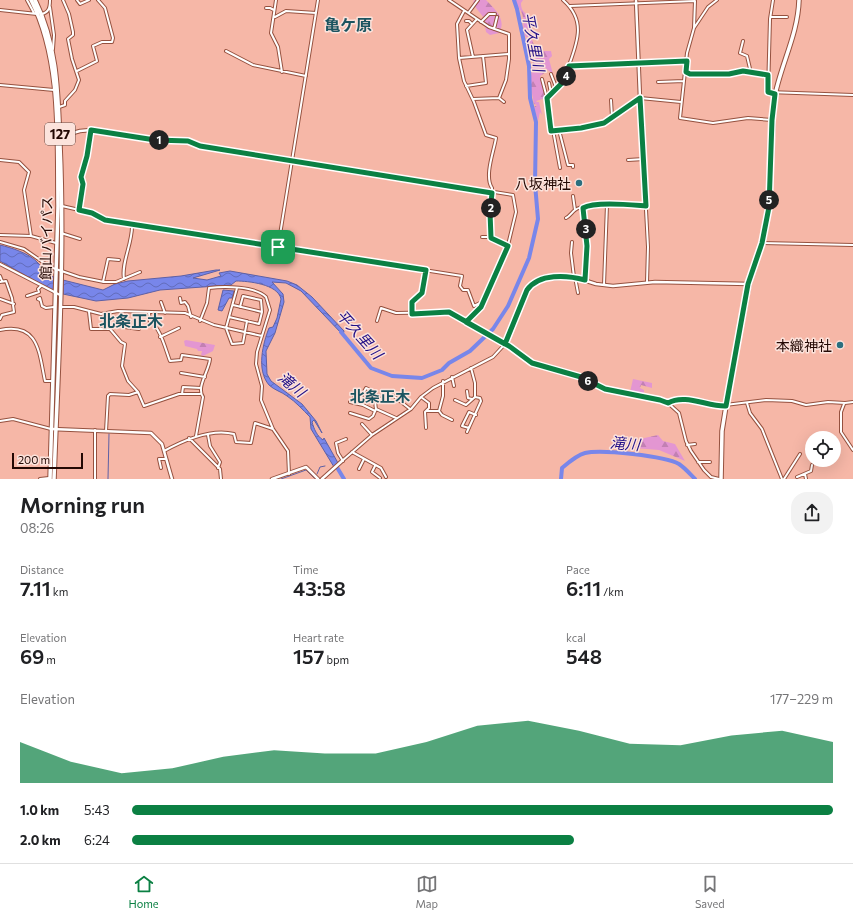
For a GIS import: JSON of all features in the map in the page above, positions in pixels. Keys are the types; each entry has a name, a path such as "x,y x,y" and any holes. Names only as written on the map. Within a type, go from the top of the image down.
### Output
{"main road":[{"name":"館山バイパス","path":"31,0 49,51 58,137 62,206 62,233 53,382 54,429"},
{"name":"館山バイパス","path":"35,0 42,14 53,50 59,107 59,270"},
{"path":"720,479 722,431 726,406 748,284 762,243 769,207 772,120 775,94 797,25 799,0"},
{"name":"館山バイパス","path":"52,478 57,307"}],"street":[{"path":"27,0 36,14"},
{"path":"50,0 54,35 53,50"},
{"path":"59,107 65,105 65,100 75,90 79,80 77,70 72,59 68,39 73,35 73,32 69,14 63,0"},
{"path":"77,0 80,4 88,0"},
{"path":"77,70 97,61 93,46 102,42 112,42 113,38 105,8 98,0"},
{"path":"276,0 272,36 278,47 282,72"},
{"path":"278,247 318,0"},
{"path":"449,0 464,11 469,12 481,22 508,34 506,80 499,98"},
{"path":"469,12 478,0"},
{"path":"547,98 556,87 564,81 577,46 578,30 570,6 563,0"},
{"path":"694,28 708,7 717,0"},
{"path":"773,0 768,92 775,94 853,95"},
{"path":"570,6 636,1 695,1 694,28 687,61 679,118 713,123 748,118 772,120"},
{"path":"636,1 648,247 647,282"},
{"path":"0,10 42,14 47,12 50,6"},
{"path":"266,8 274,10"},
{"path":"275,17 286,11 316,13"},
{"path":"464,11 457,24 459,58 466,86 473,99 486,135 496,138 489,172 489,183 492,193 490,212 491,238"},
{"path":"481,22 489,14 495,14"},
{"path":"494,29 497,17"},
{"path":"771,17 787,17"},
{"path":"473,57 466,32 477,19"},
{"path":"466,21 469,20 472,24"},
{"path":"743,41 740,53 747,56 751,72"},
{"path":"226,51 253,65 306,76"},
{"path":"459,58 508,54"},
{"path":"466,86 486,83 483,56"},
{"path":"569,66 687,61"},
{"path":"686,72 698,75 743,71 768,75"},
{"path":"551,74 556,87"},
{"path":"542,79 560,168"},
{"path":"658,82 684,81"},
{"path":"549,83 551,93"},
{"path":"0,85 54,90"},
{"path":"473,99 499,98 504,102"},
{"path":"553,130 581,128 604,123 640,98 681,102"},
{"path":"611,100 612,116"},
{"path":"79,210 83,184 81,177 87,156 91,130"},
{"path":"58,137 80,131 91,130 155,140 188,141 200,146 492,193 513,195 516,212 508,246 481,307 466,322"},
{"path":"559,130 568,165 573,165 573,167"},
{"path":"628,160 644,159"},
{"path":"0,160 20,162 29,172 24,190 31,236"},
{"path":"573,196 575,210"},
{"path":"566,218 575,210 588,205 626,204 646,206"},
{"path":"604,286 607,205"},
{"path":"62,206 92,213 105,220 462,276 460,286 463,290 468,290 474,306 482,302"},
{"path":"583,208 587,246 585,280"},
{"path":"124,279 124,269 132,234 132,224"},
{"path":"62,233 80,239"},
{"path":"0,235 31,236 58,243"},
{"path":"482,236 491,238 508,246"},
{"path":"0,242 24,249 59,270 79,277 103,282 116,282 140,272"},
{"path":"572,242 571,253 578,293"},
{"path":"762,243 853,245"},
{"path":"103,282 108,259 119,260"},
{"path":"0,264 58,294"},
{"path":"412,314 412,302 422,293 426,270"},
{"path":"0,276 1,282 6,280 14,304 14,312 2,314 0,319"},
{"path":"322,479 372,435 411,409 421,397 452,377 493,357 505,344 512,332 527,290 533,284 543,279 575,277 604,286 647,282 748,284"},
{"path":"27,296 39,292 38,289 41,286"},
{"path":"200,321 207,303 209,288 237,288 257,291 266,297 270,310 257,352 256,364 262,386 261,400 273,428 288,451 289,474"},
{"path":"237,288 226,328 232,344 243,342 247,321"},
{"path":"229,317 259,324 262,312 261,300 243,296 240,307"},
{"path":"180,298 181,303 185,302 188,306 191,317"},
{"path":"0,299 14,304"},
{"path":"40,300 42,306 46,308 74,307 101,314 118,311 185,313 200,321 262,336"},
{"path":"161,302 165,312"},
{"path":"232,305 262,312"},
{"path":"377,321 381,308 396,313 412,314 449,312 505,344 528,361 541,367 581,377 605,389 649,397 668,403 679,413 687,444 698,462 710,478 720,479"},
{"path":"88,311 91,329 110,329 121,342 125,344 122,366 128,381 138,392 144,406 182,394 200,394"},
{"path":"149,313 150,322 154,323 160,337 167,347 170,361 180,360 182,355 210,360 201,388 200,394 203,397 196,436"},
{"path":"125,327 140,329"},
{"path":"0,330 12,328 26,333 36,341 45,381 53,382"},
{"path":"160,337 179,328"},
{"path":"471,368 475,383 476,397"},
{"path":"181,374 205,377"},
{"path":"452,377 454,386"},
{"path":"439,411 443,396 443,382"},
{"path":"182,394 183,387 201,388"},
{"path":"350,413 369,419 373,416 376,410 376,393 366,388 361,397 354,396"},
{"path":"467,391 468,398 472,399"},
{"path":"106,431 108,396 110,394 129,395 138,392"},
{"path":"376,397 383,400 387,394 391,394 411,409"},
{"path":"421,397 429,404 429,408 426,411 426,428"},
{"path":"455,400 466,405 476,397"},
{"path":"467,432 476,415 481,401 480,398 476,397"},
{"path":"668,403 673,400 691,400 717,406 726,406 766,400 792,401 806,405 828,402 853,402"},
{"path":"350,402 363,405 396,418"},
{"path":"748,403 750,413 762,429 783,479"},
{"path":"845,403 841,412 841,432 853,450"},
{"path":"426,411 439,411"},
{"path":"439,411 440,414 452,420"},
{"path":"468,428 462,426 469,412 476,415"},
{"path":"0,421 13,419 54,429 150,433 159,440 164,451 172,479"},
{"path":"164,451 196,436 233,433 236,442 251,443 254,423 273,428"},
{"path":"362,424 372,435"},
{"path":"95,479 96,430"},
{"path":"208,435 210,446 220,462 218,468"},
{"path":"189,438 222,473 221,479"},
{"path":"342,461 338,453 336,443 346,439"},
{"path":"687,444 695,444"},
{"path":"352,452 381,468 386,477"},
{"path":"783,479 800,454"},
{"path":"161,468 159,459 166,459"},
{"path":"359,469 364,459"},
{"path":"698,462 710,462"},
{"path":"375,466 372,472 380,478"},
{"path":"272,479 306,467 318,479"},
{"path":"797,477 812,470 812,467"},
{"path":"805,474 806,479"},
{"path":"40,479 52,478"}],"green space":[{"path":"474,0 486,0 496,11 502,24 499,33 490,35 486,32 484,18 473,4"},
{"path":"516,0 523,0 521,7 528,15 529,37 526,37 523,18"},
{"path":"531,37 536,58 539,51 551,51 552,56 549,59 553,74 544,67 546,72 540,76 546,98 536,101 539,102 542,115 540,112 538,121 534,107 537,105 534,104 530,83 533,62 528,56 530,51 528,45 525,43 527,38"},
{"path":"186,340 215,345 213,351 203,356 201,355 202,351 185,346 184,341"},
{"path":"633,379 652,383 652,388 641,385 640,388 644,390 644,394 630,392"},
{"path":"658,435 663,441 675,444 685,461 659,450 634,448 638,446 640,439"}],"water":[{"path":"0,245 20,251 34,259 47,273 54,277 53,291 0,261"},
{"path":"220,270 193,278 207,280 221,276 219,273 230,271 287,281 297,285 312,297 344,331 343,335 301,291 286,283 272,282 283,294 284,302 275,333 266,351 267,374 271,381 302,404 316,421 322,433 314,420 312,422 316,432 323,440 324,438 338,463 334,467 311,429 310,417 290,398 271,387 265,379 262,364 263,349 269,328 273,327 277,318 281,299 279,294 274,290 262,284 236,281 231,285 160,290 128,298 96,301 63,294 63,280 103,290 115,284 128,281 181,276"},
{"path":"223,290 234,291 232,298 229,298 222,311 218,310"}],"waterway":[{"name":"平久里川","path":"341,332 371,368 392,376 422,378 442,370 449,363 470,351 493,329 508,306 529,258 538,219 535,184 536,122 530,98 529,66 514,0"},
{"path":"108,479 109,434"},
{"name":"滝川","path":"561,479 562,468 570,461 582,454 593,452 618,453 661,458 679,464 695,479"},
{"name":"滝川","path":"335,464 344,479"},
{"path":"317,474 320,467 325,466"},
{"path":"281,479 306,470 314,478"}],"place":[{"name":"八坂神社","path":"579,183"},
{"name":"本織神社","path":"840,345"}],"district":[{"name":"亀ケ原","path":"348,24"},
{"name":"北条正木","path":"131,320"},
{"name":"北条正木","path":"380,396"}],"route":[{"path":"278,247 105,220 92,213 79,210 83,184 81,177 90,144 91,130 155,140 188,141 200,146 492,193 490,212 491,238 508,246 481,307 466,322 480,330 505,344 508,339 512,332 527,290 536,281 556,277 572,277 585,280 587,246 583,208 588,205 616,204 646,206 640,98 609,118 604,123 569,130 551,131 547,98 549,94 564,81 567,68 569,66 687,61 686,72 690,74 729,74 743,71 768,75 770,81 768,92 775,94 772,120 769,207 762,243 748,284 726,406 717,406 691,400 673,400 668,403 629,393 605,389 581,377 541,367 532,363 509,346 480,330 449,312 412,314 411,305 414,299 422,293 426,270 278,247"}]}
